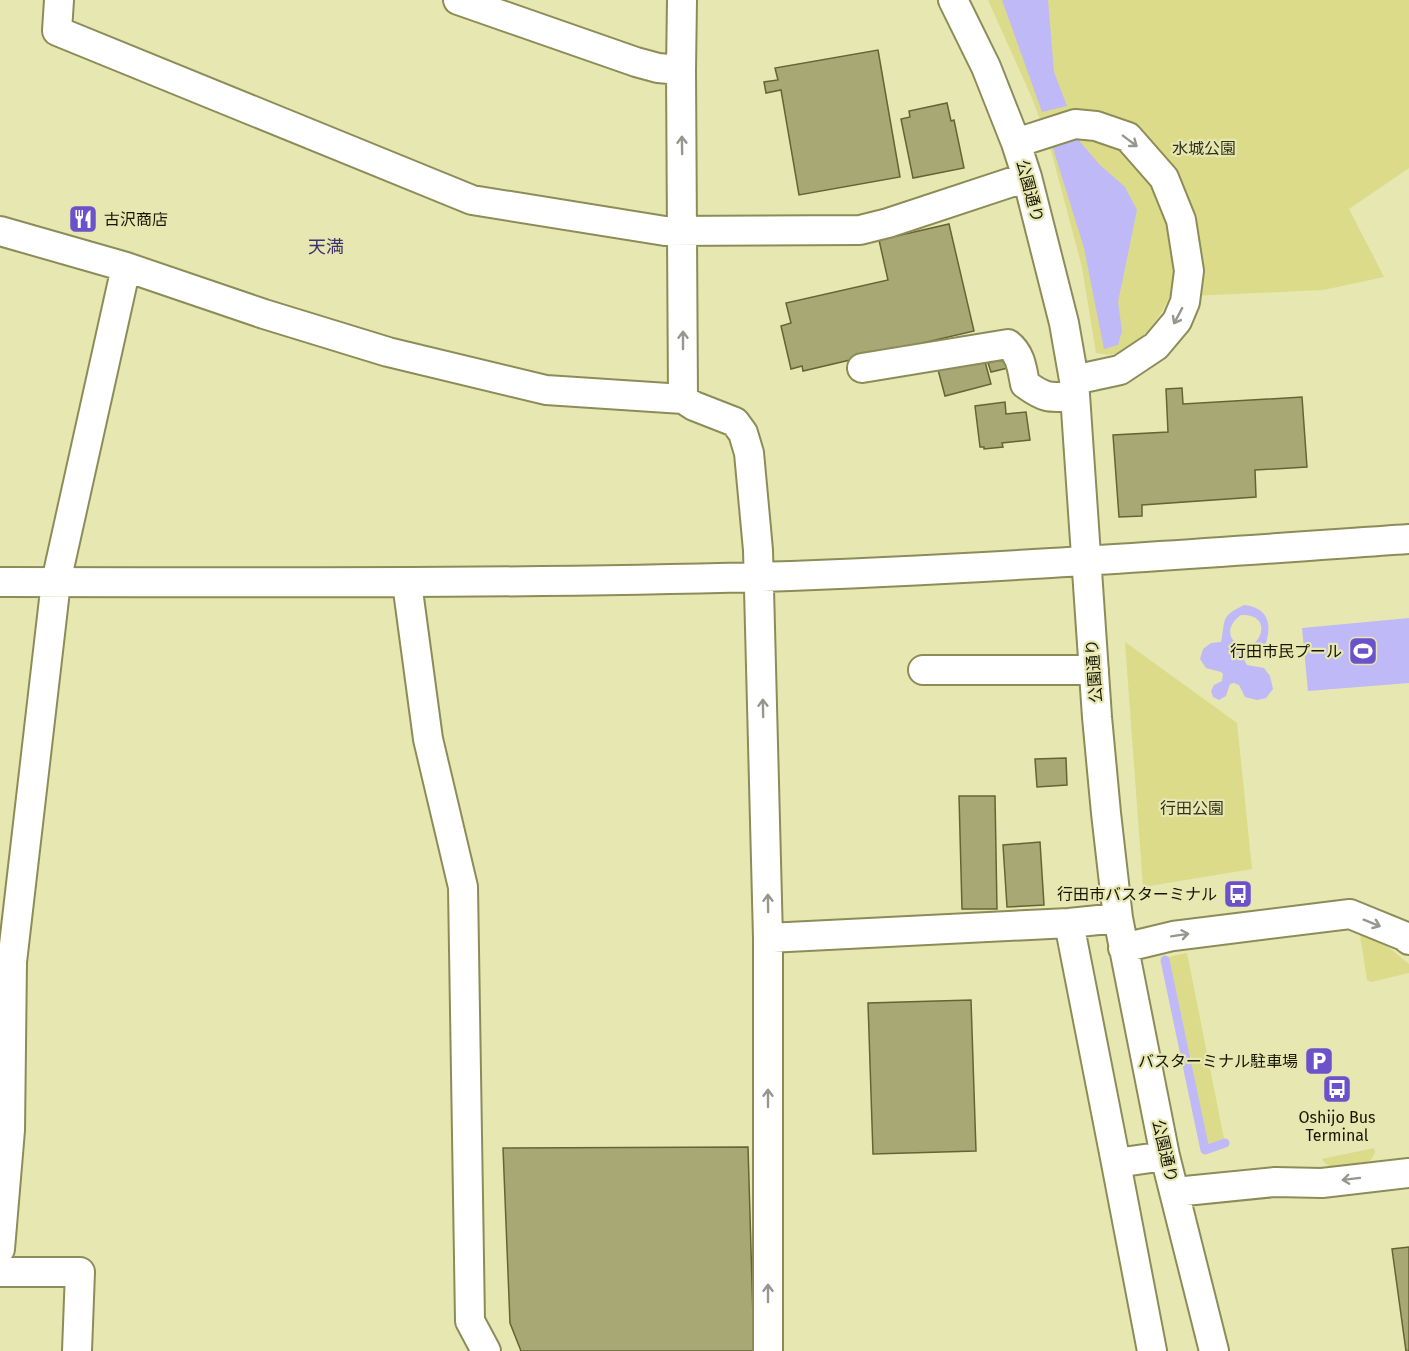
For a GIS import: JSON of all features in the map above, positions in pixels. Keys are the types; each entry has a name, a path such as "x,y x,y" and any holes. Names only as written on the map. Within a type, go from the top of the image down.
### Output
{"street":[{"path":"59,0 57,31 472,200 665,231 860,230 1028,177"},
{"path":"458,0 636,62 658,68 681,70"},
{"path":"682,0 683,399"},
{"name":"公園通り","path":"953,0 986,67 1016,142 1028,177 1064,323 1075,388 1094,670 1106,813 1118,918 1165,1156 1214,1351"},
{"path":"862,368 1008,344 1015,350 1020,360 1025,384 1041,396 1052,398 1120,370 1156,346 1177,321 1185,302 1189,271 1180,219 1164,178 1128,137 1096,126 1075,124 1016,142"},
{"path":"0,231 126,267 264,314 388,352 546,390 683,399 694,406 735,422 743,433 749,453 759,577 768,938 768,1351"},
{"path":"0,1250 10,1130 12,962 56,582 126,267"},
{"path":"0,582 407,583 759,577 1086,562 1409,539"},
{"path":"407,583 428,739 463,887 470,1321 486,1351"},
{"path":"923,670 1094,670"},
{"path":"1123,948 1173,936 1350,914 1409,940"},
{"path":"768,938 1069,923 1118,918"},
{"path":"1069,923 1152,1351"},
{"path":"1116,1163 1165,1156"},
{"path":"1175,1192 1275,1182 1322,1183 1409,1173"},
{"path":"0,1272 80,1272 77,1351"}],"green space":[{"name":"水城公園","path":"988,0 1409,0 1409,168 1349,209 1384,277 1323,290 1169,297 1148,331 1132,345 1115,354 1096,353 1082,267 1050,147 1032,98"},
{"name":"行田公園","path":"1125,642 1237,723 1252,869 1143,887"},
{"path":"1362,926 1409,964 1409,973 1371,982 1367,980 1359,928"},
{"path":"1187,953 1224,1139 1206,1145 1168,957"},
{"path":"1374,1148 1375,1153 1370,1161 1331,1167 1322,1159"}],"shaded area":[{"path":"1002,0 1048,0 1054,72 1067,106 1042,112"},
{"path":"1077,138 1099,164 1125,187 1137,210 1118,302 1122,331 1118,345 1104,349 1084,248 1052,145"},
{"path":"1244,605 1253,607 1264,614 1267,619 1268,632 1265,646 1244,660 1247,665 1264,668 1270,676 1273,689 1266,698 1257,700 1245,697 1239,685 1234,683 1230,684 1226,696 1219,700 1213,697 1211,691 1214,685 1222,681 1223,674 1206,668 1200,659 1203,649 1211,643 1221,642 1227,616","holes":["1241,615 1253,616 1259,621 1260,635 1250,646 1243,646 1232,639 1231,627"]},
{"path":"1409,618 1409,683 1308,691 1302,628"}],"building":[{"path":"878,50 900,177 799,195 781,90 766,93 764,82 778,80 775,68"},
{"path":"947,103 951,121 954,120 964,168 913,178 901,119 910,117 909,111"},
{"path":"949,224 974,331 803,371 802,366 791,369 781,326 791,323 786,303 888,280 879,240"},
{"path":"983,354 991,384 945,396 937,366"},
{"path":"1006,358 1008,368 991,372 988,363"},
{"path":"1182,388 1183,404 1302,397 1307,467 1255,470 1256,497 1142,505 1142,516 1119,517 1113,435 1168,432 1166,389"},
{"path":"1005,402 1006,414 1026,412 1030,440 1002,443 1003,447 984,449 980,447 975,406"},
{"path":"1066,758 1067,785 1037,787 1035,759"},
{"path":"959,796 995,796 997,909 962,909"},
{"path":"1040,842 1044,905 1007,907 1003,845"},
{"path":"971,1000 976,1151 873,1154 868,1003"},
{"path":"748,1147 754,1351 521,1351 510,1323 503,1148"},
{"path":"1409,1247 1409,1351 1406,1351 1392,1249"}],"waterway":[{"path":"1165,960 1205,1150 1225,1143"}],"place":[{"name":"古沢商店","path":"83,219"},
{"name":"行田市民プール","path":"1363,651"},
{"name":"行田市バスターミナル","path":"1238,894"},
{"name":"バスターミナル駐車場","path":"1319,1061"},
{"name":"Oshijo Bus Terminal","path":"1337,1089"}],"district":[{"name":"天満","path":"326,247"}]}
